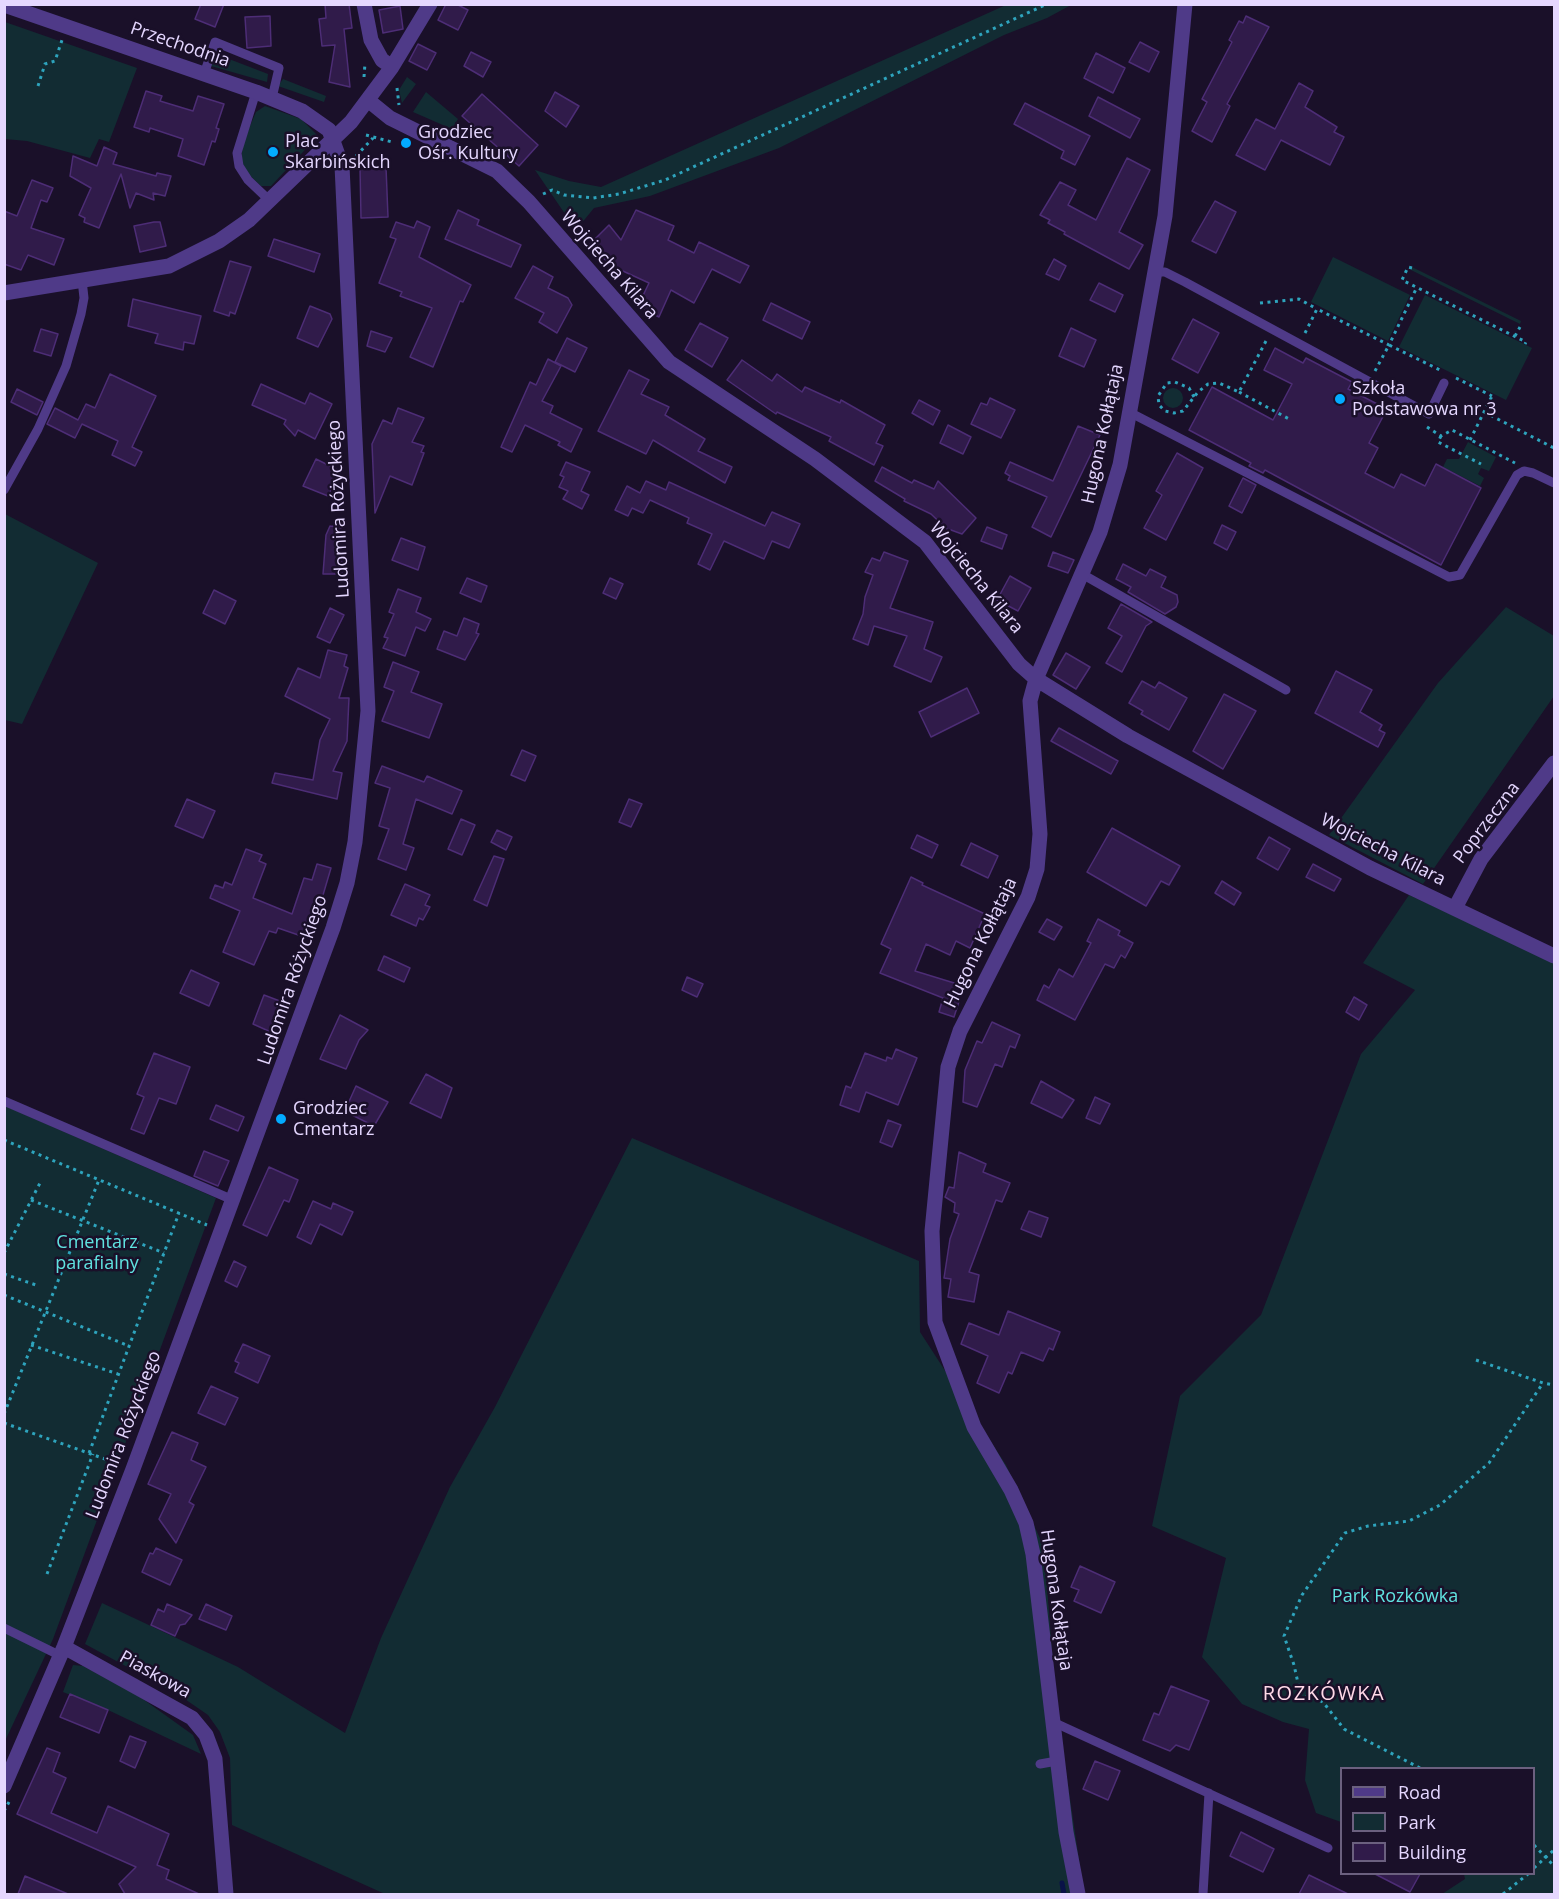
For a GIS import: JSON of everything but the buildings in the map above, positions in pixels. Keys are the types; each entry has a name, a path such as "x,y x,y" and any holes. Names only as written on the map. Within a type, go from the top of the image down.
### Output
{"street":[{"path":"364,4 371,40 382,60 397,73"},
{"path":"4,293 169,266 210,246 249,220 397,73 430,4"},
{"name":"Hugona Kołłątaja","path":"1078,1894 1057,1761 1033,1554 1026,1522 1011,1490 974,1427 935,1322 931,1268 932,1231 948,1067 960,1031 1028,897 1037,869 1040,834 1030,701 1036,679 1104,521 1120,465 1165,216 1185,4"},
{"name":"Przechodnia","path":"4,5 272,98 316,120 329,130 333,139"},
{"name":"Wojciecha Kilara","path":"369,101 390,118 497,171 529,202 669,362 815,459 926,542 1019,664 1036,679 1128,736 1370,868 1554,956"},
{"name":"Ludomira Różyckiego","path":"4,1786 62,1651 277,1086 347,883 355,842 368,711 342,166 333,139"},
{"name":"Poprzeczna","path":"1455,908 1481,859 1554,763"},
{"name":"Piaskowa","path":"62,1651 192,1718 206,1735 215,1759 226,1894"}],"lane":[{"path":"204,74 215,42 279,68 272,98"},
{"path":"256,92 237,153 239,166 248,180 269,200"},
{"path":"1155,272 1165,273 1185,282 1429,414 1447,379"},
{"path":"4,490 38,429 66,366 84,298 82,280"},
{"path":"1129,412 1449,577 1460,575 1512,481 1524,471 1554,483"},
{"path":"1082,574 1286,690"},
{"path":"4,1101 233,1200"},
{"path":"4,1628 62,1651"},
{"path":"1053,1722 1328,1848"},
{"path":"1040,1764 1057,1761"},
{"path":"1203,1894 1209,1793"}],"path":[{"path":"529,202 552,190 564,195 593,198 619,195 664,180 1047,4"},
{"path":"38,86 45,64 55,61 66,27"},
{"path":"363,55 363,84"},
{"path":"397,73 398,104 406,112"},
{"path":"366,135 392,142"},
{"path":"355,165 357,155 373,138"},
{"path":"1412,268 1408,267 1402,280 1515,336 1526,342 1525,344"},
{"path":"1373,374 1418,287"},
{"path":"1260,303 1299,299 1440,370"},
{"path":"1303,337 1317,309"},
{"path":"1515,336 1520,327"},
{"path":"1239,392 1272,329"},
{"path":"1447,379 1492,395 1470,440 1522,467 1524,471"},
{"path":"1194,397 1189,388 1175,382 1167,382 1158,396 1159,405 1165,411 1174,413 1183,411 1191,405 1194,397 1208,384 1219,383 1291,420"},
{"path":"1484,412 1554,448"},
{"path":"1441,436 1438,441 1481,464"},
{"path":"4,1140 211,1226"},
{"path":"4,1414 99,1180"},
{"path":"4,1253 40,1183"},
{"path":"31,1200 164,1253"},
{"path":"46,1574 179,1213"},
{"path":"4,1274 36,1285"},
{"path":"4,1295 129,1346"},
{"path":"32,1345 118,1374"},
{"path":"1476,1360 1554,1385"},
{"path":"1418,1767 1344,1729 1323,1702 1300,1692 1284,1636 1302,1595 1345,1533 1368,1526 1409,1521 1440,1505 1489,1463 1543,1383"},
{"path":"4,1423 121,1464"},
{"path":"4,1811 9,1801"},
{"path":"1535,1847 1554,1866"},
{"path":"1535,1866 1554,1850"},
{"path":"1503,1894 1527,1875"}],"green space":[{"path":"1006,5 1071,5 1047,18 1004,35 779,148 650,196 594,208 576,230 535,170 569,181 601,187"},
{"path":"5,22 137,68 109,142 99,139 90,158 27,141 5,139"},
{"path":"216,54 268,74 267,82 211,66"},
{"path":"407,77 416,84 402,103 399,90"},
{"path":"283,79 326,96 324,102 278,86"},
{"path":"426,92 458,119 452,129 413,112"},
{"name":"Plac Skarbińskich","path":"265,106 301,119 318,136 271,186 261,186 244,170 241,160 243,145 256,112"},
{"path":"1333,257 1410,295 1388,341 1311,302"},
{"path":"1412,267 1521,321 1520,324 1411,270"},
{"path":"1425,295 1532,348 1506,400 1399,347"},
{"path":"1173,388 1180,391 1183,398 1180,405 1173,408 1166,405 1163,398 1166,391"},
{"path":"1468,442 1496,457 1489,471 1481,468 1478,474 1484,478 1480,486 1443,467 1447,459 1459,459"},
{"path":"5,514 98,563 22,724 5,720"},
{"path":"1506,607 1554,636 1554,696 1423,884 1329,835 1438,683"},
{"name":"Park Rozkówka","path":"1409,895 1554,962 1554,1894 1442,1894 1465,1879 1464,1875 1535,1875 1535,1767 1340,1767 1340,1822 1316,1813 1305,1780 1309,1729 1283,1722 1242,1704 1202,1657 1226,1558 1152,1526 1180,1396 1261,1315 1361,1054 1415,990 1363,963"},
{"name":"Cmentarz parafialny","path":"5,1106 216,1198 53,1639 5,1741"},
{"path":"632,1138 919,1261 920,1332 1006,1465 1044,1547 1056,1703 1084,1894 385,1894 232,1825 230,1758 220,1732 208,1715 179,1695 85,1644 102,1603 238,1667 345,1733 381,1638 450,1487 495,1407"},
{"path":"73,1665 83,1666 140,1697 193,1735 201,1754 108,1710 63,1692"}],"waterway":[{"path":"1062,1883 1064,1894"}],"place":[{"name":"Grodziec Ośr. Kultury","path":"406,143"},
{"name":"Plac Skarbińskich","path":"273,152"},
{"name":"Szkoła Podstawowa nr 3","path":"1340,399"},
{"name":"Grodziec Cmentarz","path":"281,1119"}],"district":[{"name":"ROZKÓWKA","path":"1324,1694"}]}
